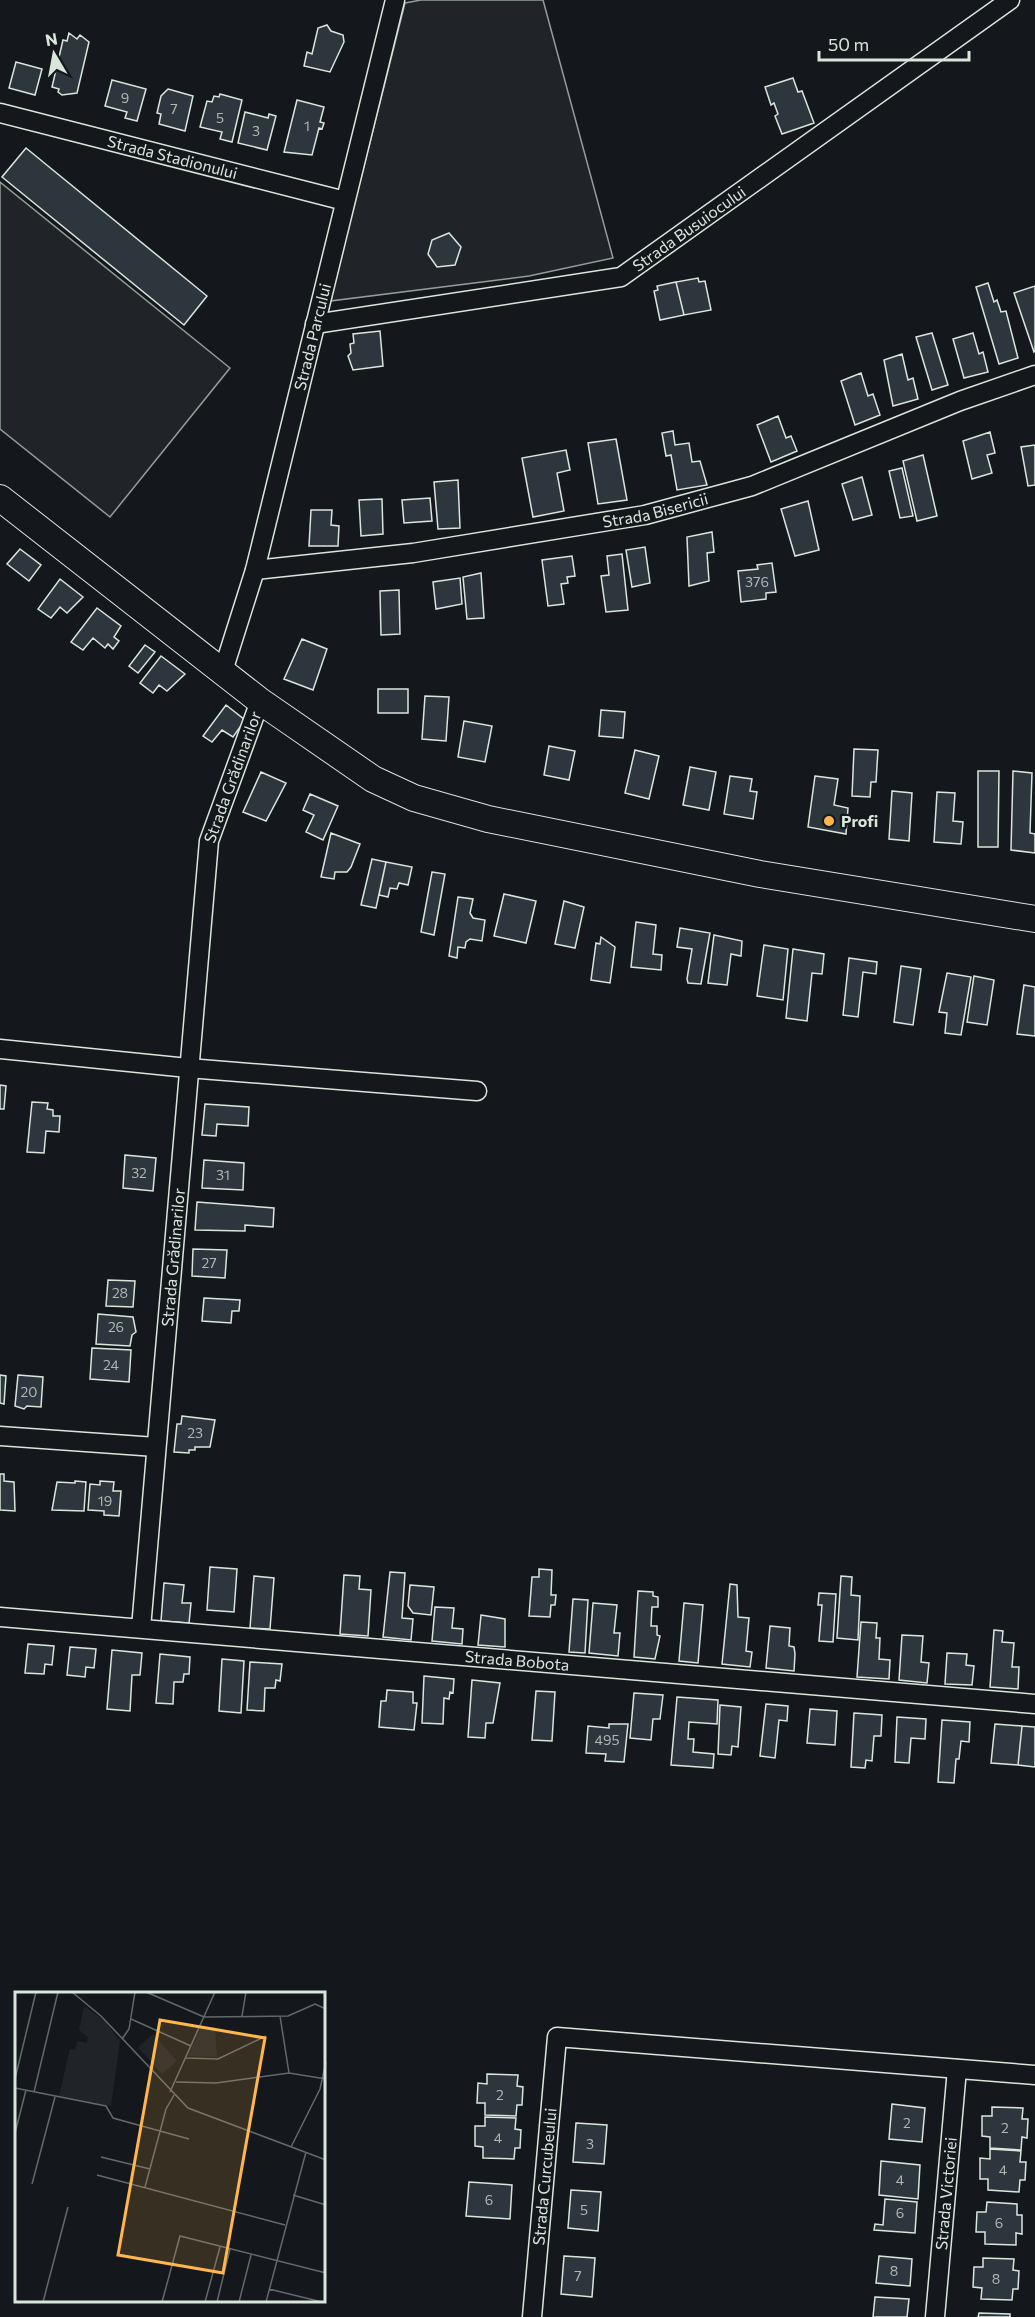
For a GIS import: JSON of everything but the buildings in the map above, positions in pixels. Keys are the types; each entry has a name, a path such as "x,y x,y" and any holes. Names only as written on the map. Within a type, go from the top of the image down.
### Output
{"main road":[{"path":"0,498 260,701 373,779 414,798 448,809 760,874 1035,919"}],"street":[{"name":"Strada Parcului","path":"223,671 255,570 395,0"},
{"name":"Strada Busuiocului","path":"315,324 621,277 1010,0"},
{"name":"Strada Stadionului","path":"0,113 345,201"},
{"name":"Strada Bisericii","path":"255,570 413,553 645,515 752,486 960,401 1035,375"},
{"name":"Strada Grădinarilor","path":"141,1628 209,841 260,701"},
{"path":"0,1049 188,1068 477,1091"},
{"path":"0,1436 156,1447"},
{"name":"Strada Bobota","path":"0,1617 1035,1704"},
{"name":"Strada Curcubeului","path":"532,2317 556,2037 957,2069"},
{"path":"957,2069 1035,2074"},
{"name":"Strada Victoriei","path":"935,2317 957,2069"}],"shaded area":[{"path":"421,0 543,0 613,258 529,276 330,301 405,3"},
{"path":"0,182 230,368 110,517 0,429"}],"place":[{"name":"Profi","path":"829,821"}]}
